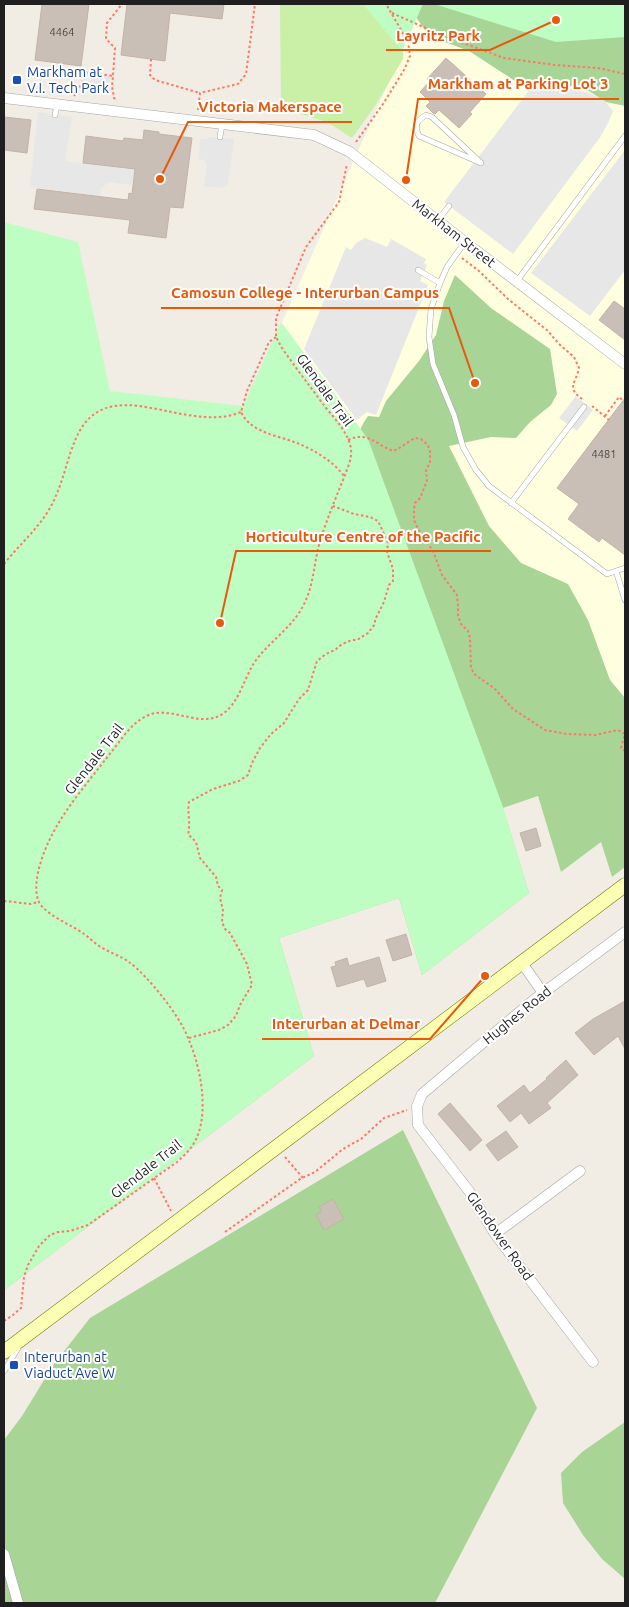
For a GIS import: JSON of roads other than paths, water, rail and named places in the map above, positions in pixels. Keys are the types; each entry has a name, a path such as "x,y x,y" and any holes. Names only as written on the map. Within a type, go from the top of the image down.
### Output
{"main road":[{"path":"4,1352 625,885"}],"street":[{"name":"Markham Street","path":"4,98 56,110 314,134 350,152 625,364"},
{"name":"Hughes Road","path":"417,1106 422,1094 543,993 625,932"},
{"path":"522,963 543,993"},
{"name":"Glendower Road","path":"417,1106 418,1125 468,1191 495,1234 593,1362"},
{"path":"495,1234 580,1171"},
{"path":"4,1554 18,1603"}],"lane":[{"path":"426,116 432,117 481,163 419,136 416,124 426,116"},
{"path":"220,138 222,124"},
{"path":"517,281 625,136"},
{"path":"438,220 449,206"},
{"path":"465,242 447,267 440,283 431,309 429,337 434,364 454,415 463,447 476,470 489,486 511,503 607,574 625,568"},
{"path":"418,270 440,283"},
{"path":"511,503 584,407"},
{"path":"616,571 625,600"},
{"path":"4,1371 25,1336"}],"place":[{"name":"Layritz Park","path":"556,20"},
{"name":"Markham at V.I. Tech Park","path":"17,80"},
{"name":"Victoria Makerspace","path":"160,179"},
{"name":"Markham at Parking Lot 3","path":"406,180"},
{"name":"Camosun College - Interurban Campus","path":"475,383"},
{"name":"Horticulture Centre of the Pacific","path":"220,623"},
{"name":"Interurban at Delmar","path":"485,976"},
{"name":"Interurban at Viaduct Ave W","path":"14,1365"}]}
